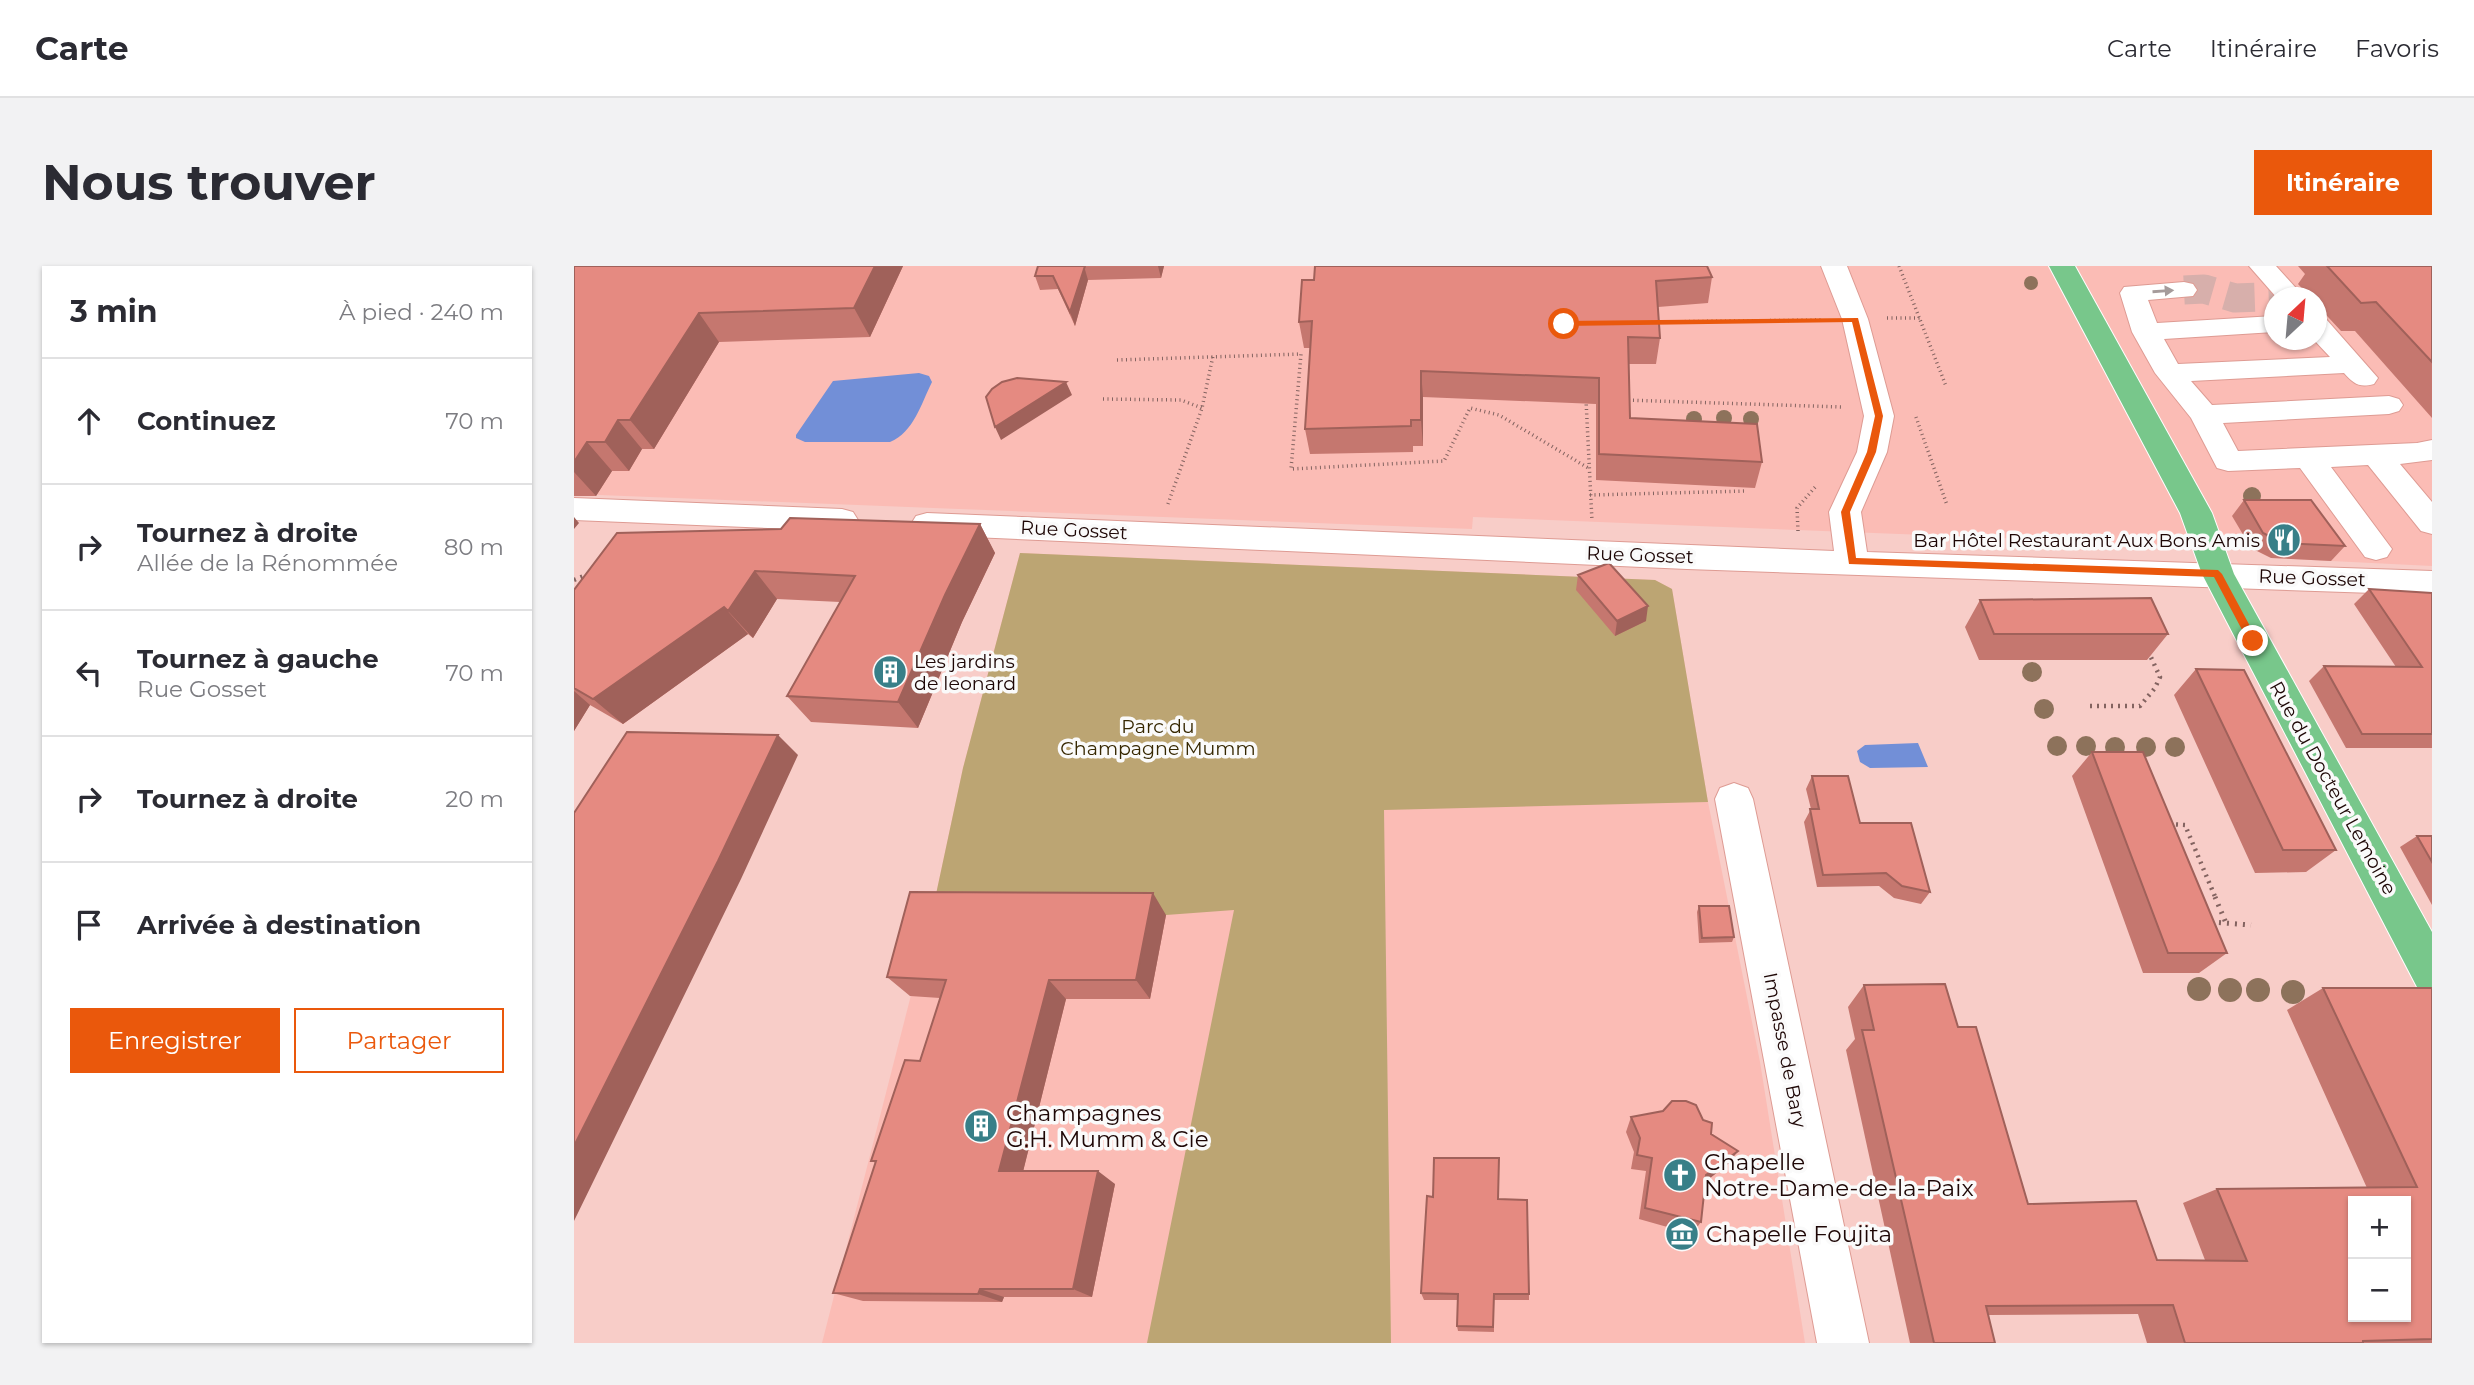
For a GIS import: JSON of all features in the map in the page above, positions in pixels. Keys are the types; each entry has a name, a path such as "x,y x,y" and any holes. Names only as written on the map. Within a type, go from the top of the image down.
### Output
{"main road":[{"name":"Rue du Docteur Lemoine","path":"2062,266 2196,513 2218,574 2432,973"}],"street":[{"path":"1834,266 1855,319 1879,416 1872,452 1845,512 1852,561"},
{"path":"2262,266 2281,287"},
{"path":"2184,290 2133,293 2146,332 2169,373 2204,415 2228,461 2376,455 2432,448"},
{"path":"2146,332 2264,325"},
{"path":"2327,337 2432,448"},
{"path":"2169,373 2352,364"},
{"path":"2204,415 2389,405"},
{"path":"2376,455 2432,523"},
{"path":"2309,458 2376,549"},
{"name":"Rue Gosset","path":"574,509 864,528 1157,534 1588,553 2432,583"},
{"name":"Impasse de Bary","path":"1734,799 1843,1343"}],"path":[{"path":"1899,266 1946,386"},
{"path":"1648,323 1828,320 1824,309"},
{"path":"1855,319 1920,318"},
{"path":"1117,360 1301,354 1291,469 1444,461 1470,408 1499,415 1590,469"},
{"path":"1157,534 1202,408 1213,356"},
{"path":"1613,399 1844,407 1843,396"},
{"path":"1586,398 1592,522 1588,553"},
{"path":"1103,399 1181,400 1202,408"},
{"path":"1803,560 1797,509 1823,479"},
{"path":"1590,495 1747,491"},
{"path":"574,580 596,571"},
{"path":"2090,706 2140,706 2155,688 2160,677 2145,642"},
{"path":"2162,824 2185,825 2226,923"},
{"path":"2202,922 2251,925"}],"shaded area":[{"path":"574,266 2432,266 2432,566 2271,558 2251,548 1473,517 1472,529 574,494"},
{"path":"1020,553 1655,580 1672,589 1708,802 1760,1062 1805,1343 822,1343 932,913 963,768"}],"green space":[{"name":"Parc du Champagne Mumm","path":"1020,553 1655,580 1672,589 1708,802 1384,810 1391,1343 1147,1343 1234,910 1166,915 932,913 963,768"}],"water":[{"path":"919,373 929,376 932,382 911,424 905,432 890,442 805,442 796,438 833,381"},
{"path":"1918,743 1928,767 1870,768 1860,762 1857,751 1865,745"}],"building":[{"path":"574,266 875,266 854,308 699,313 630,420 618,420 605,442 587,442 574,462"},
{"path":"1038,266 1085,266 1070,312 1053,276 1035,276"},
{"path":"1315,266 1707,266 1712,277 1656,281 1660,338 1628,337 1630,418 1757,424 1762,462 1599,454 1599,378 1421,371 1421,420 1411,420 1411,426 1305,429 1312,321 1299,322 1302,280 1314,280"},
{"path":"2327,266 2432,266 2432,362 2376,302 2361,303"},
{"path":"1017,378 1066,382 995,427 986,397 1002,382"},
{"path":"2244,500 2311,500 2345,546 2283,543 2263,533"},
{"path":"790,518 980,524 898,702 787,696 855,576 755,571 728,611 724,607 593,699 574,688 574,590 617,533 781,529"},
{"path":"1609,563 1648,606 1617,621 1578,575"},
{"path":"2369,589 2432,593 2432,734 2362,734 2324,666 2422,667"},
{"path":"2151,598 2168,634 1994,634 1980,600"},
{"path":"2196,669 2244,670 2336,850 2283,850"},
{"path":"627,732 778,735 718,861 574,1146 574,813"},
{"path":"2092,752 2143,752 2227,953 2168,953"},
{"path":"1812,776 1848,776 1860,823 1911,823 1930,892 1902,886 1886,873 1823,875 1810,809 1819,809"},
{"path":"2417,836 2432,836 2432,862"},
{"name":"Champagnes G.H. Mumm & Cie","path":"910,892 1153,893 1136,980 1049,980 999,1171 1098,1171 1073,1289 980,1289 978,1294 833,1293 876,1161 871,1161 905,1060 920,1061 946,980 887,977"},
{"path":"1699,906 1729,906 1734,937 1702,938"},
{"path":"1945,984 1958,1027 1976,1027 2028,1204 2136,1201 2157,1260 2247,1261 2217,1189 2417,1187 2323,988 2432,988 2432,1339 2363,1343 2185,1343 2173,1305 1986,1306 1995,1343 1934,1343 1862,1030 1874,1030 1864,985"},
{"name":"Chapelle Notre-Dame-de-la-Paix","path":"1672,1101 1686,1101 1696,1105 1703,1120 1712,1123 1711,1134 1738,1151 1706,1175 1701,1222 1645,1208 1652,1158 1637,1155 1640,1138 1631,1117 1663,1111"},
{"path":"1434,1158 1499,1158 1498,1199 1527,1200 1529,1294 1494,1294 1493,1327 1457,1326 1458,1294 1421,1293 1427,1196 1433,1197"}],"tunnel":[{"path":"2184,290 2204,289 2235,298 2264,297"}],"place":[{"name":"Bar Hôtel Restaurant Aux Bons Amis","path":"2284,540"},
{"name":"Les jardins de leonard","path":"890,672"},
{"name":"Champagnes G.H. Mumm & Cie","path":"981,1126"},
{"name":"Chapelle Notre-Dame-de-la-Paix","path":"1680,1175"},
{"name":"Chapelle Foujita","path":"1682,1234"}],"route":[{"path":"1564,324 1855,319 1879,416 1872,452 1845,512 1852,561 2218,574 2253,641"}]}
